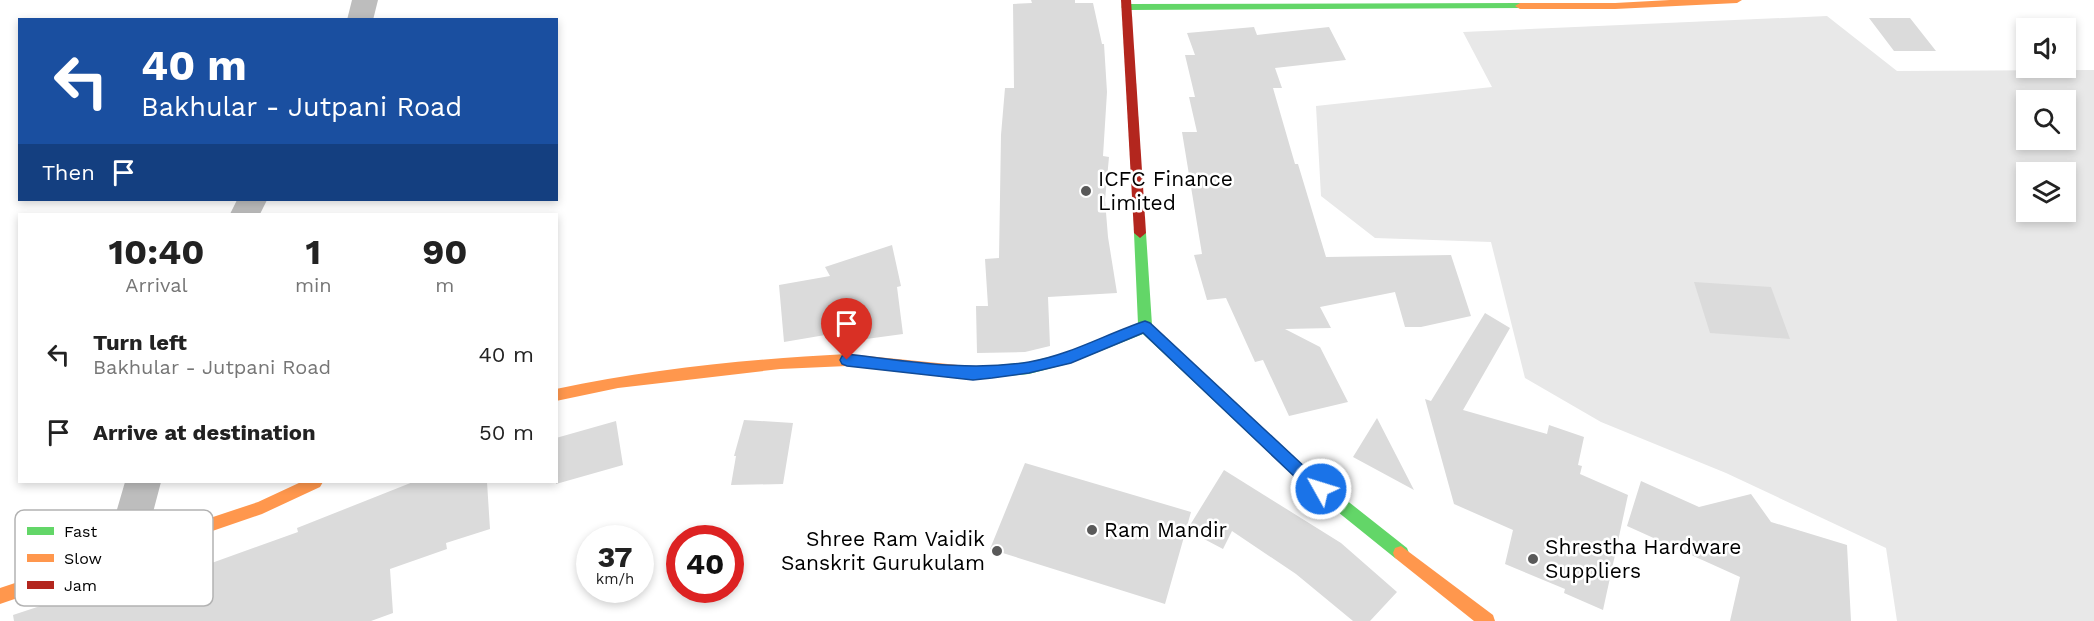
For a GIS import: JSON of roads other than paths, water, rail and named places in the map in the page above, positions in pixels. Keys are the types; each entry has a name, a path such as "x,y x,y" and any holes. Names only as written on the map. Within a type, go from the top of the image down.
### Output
{"street":[{"path":"360,18 365,0"},
{"path":"1487,621 1302,474 1145,327 1126,4 1615,6 1737,0"},
{"path":"558,395 618,382 780,363 847,360 973,374 1018,369 1071,357 1145,327"},
{"path":"135,510 143,483"},
{"path":"213,524 262,507 313,483"},
{"path":"0,596 15,591"}],"place":[{"name":"ICFC Finance Limited","path":"1086,191"},
{"name":"Ram Mandir","path":"1092,530"},
{"name":"Shree Ram Vaidik Sanskrit Gurukulam","path":"997,551"},
{"name":"Shrestha Hardware Suppliers","path":"1533,559"}]}
